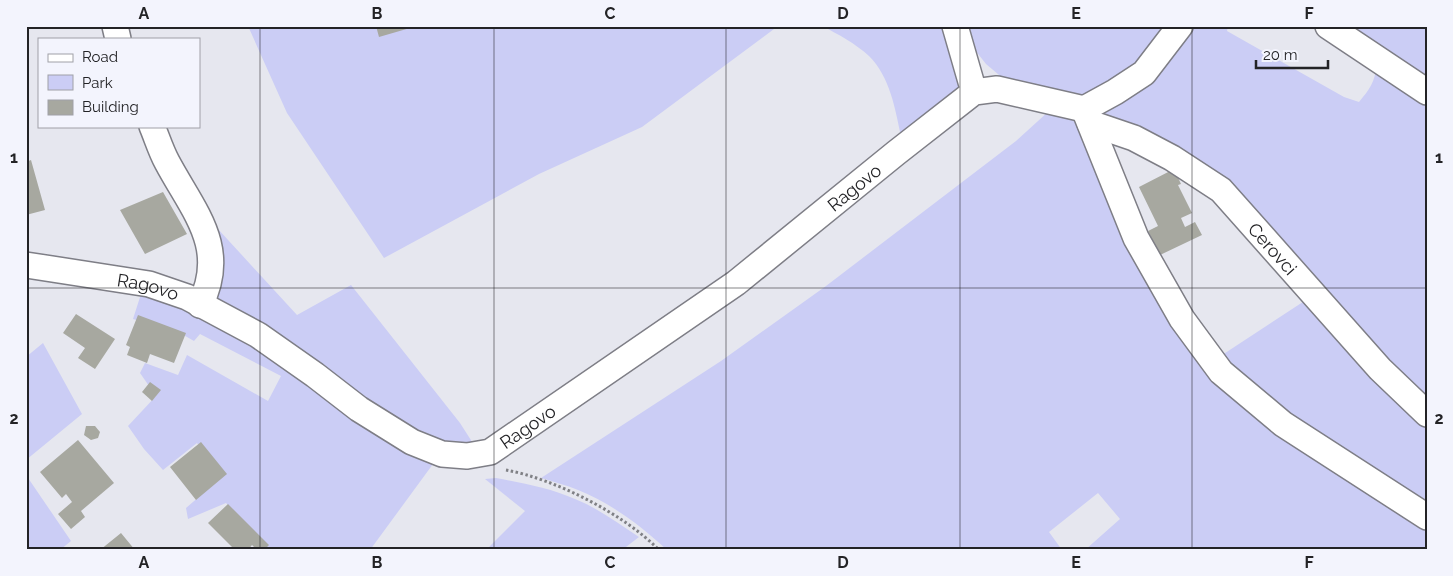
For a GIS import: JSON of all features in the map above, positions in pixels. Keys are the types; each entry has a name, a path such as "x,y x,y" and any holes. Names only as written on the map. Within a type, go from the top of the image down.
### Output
{"street":[{"path":"955,26 974,92"},
{"path":"1180,26 1144,73 1115,92 1087,116 1136,238 1182,319 1221,372 1283,424 1427,517"},
{"path":"1328,26 1427,92"},
{"name":"Cerovci","path":"974,92 997,89 1087,116 1172,158 1221,190 1380,369 1427,414"},
{"name":"Ragovo","path":"26,265 148,284 187,296 258,335 359,409 412,442 442,454 467,456 490,452 736,283 974,92"},
{"path":"153,128 166,160 198,216 208,240 212,267 207,291 200,304"}],"path":[{"path":"505,470 563,488 611,514 647,538 659,550"}],"green space":[{"path":"248,26 778,26 642,127 539,174 384,258 287,113"},
{"path":"822,26 948,26 963,85 901,136 891,93 876,64 858,47"},
{"path":"962,26 1172,26 1136,68 1088,97 1005,80 986,64 968,41"},
{"path":"1190,26 1228,26 1227,31 1344,97 1359,102 1371,85 1375,76 1376,65 1427,98 1427,400 1228,188 1110,120 1105,114"},
{"path":"1343,26 1427,26 1427,83"},
{"path":"1049,111 1070,118 1083,129 1216,359 1309,298 1427,426 1427,550 1085,550 1120,519 1098,493 1049,532 1062,550 667,550 647,532 602,501 573,488 541,478 721,361 826,286 1016,141"},
{"path":"206,216 297,315 351,285 460,423 476,448 463,449 418,436 212,304"},
{"path":"141,294 183,307 232,332 329,394 390,443 433,464 370,550 320,550 316,547 314,550 270,550 226,503 188,519 186,508 222,477 197,443 163,470 144,449 128,426 156,396 140,373 145,363 178,375 187,355 268,401 281,376 200,334 194,341 180,333 133,319"},
{"path":"43,343 82,414 26,460 26,357"},
{"path":"26,475 71,541 60,550 26,550"},
{"path":"496,478 566,495 600,512 639,537 622,550 486,550 525,511 485,479"}],"building":[{"path":"376,26 409,26 410,28 379,37"},
{"path":"31,160 45,210 26,215 26,162"},
{"path":"1174,169 1181,184 1178,185 1192,213 1181,218 1185,227 1195,222 1202,235 1160,255 1148,231 1158,226 1139,187"},
{"path":"163,192 187,234 145,254 120,210"},
{"path":"76,314 115,339 95,369 78,358 85,348 63,333"},
{"path":"138,315 186,333 174,363 150,354 147,363 127,355 130,347 126,345"},
{"path":"150,382 161,390 152,401 142,392"},
{"path":"86,426 95,426 100,432 98,438 91,440 84,435"},
{"path":"78,440 114,483 81,511 85,517 71,529 58,514 72,502 66,494 62,498 40,472"},
{"path":"201,442 227,474 196,500 170,467"},
{"path":"228,504 269,545 264,550 257,550 252,545 248,550 235,550 208,523"},
{"path":"121,533 135,550 100,550"}]}
